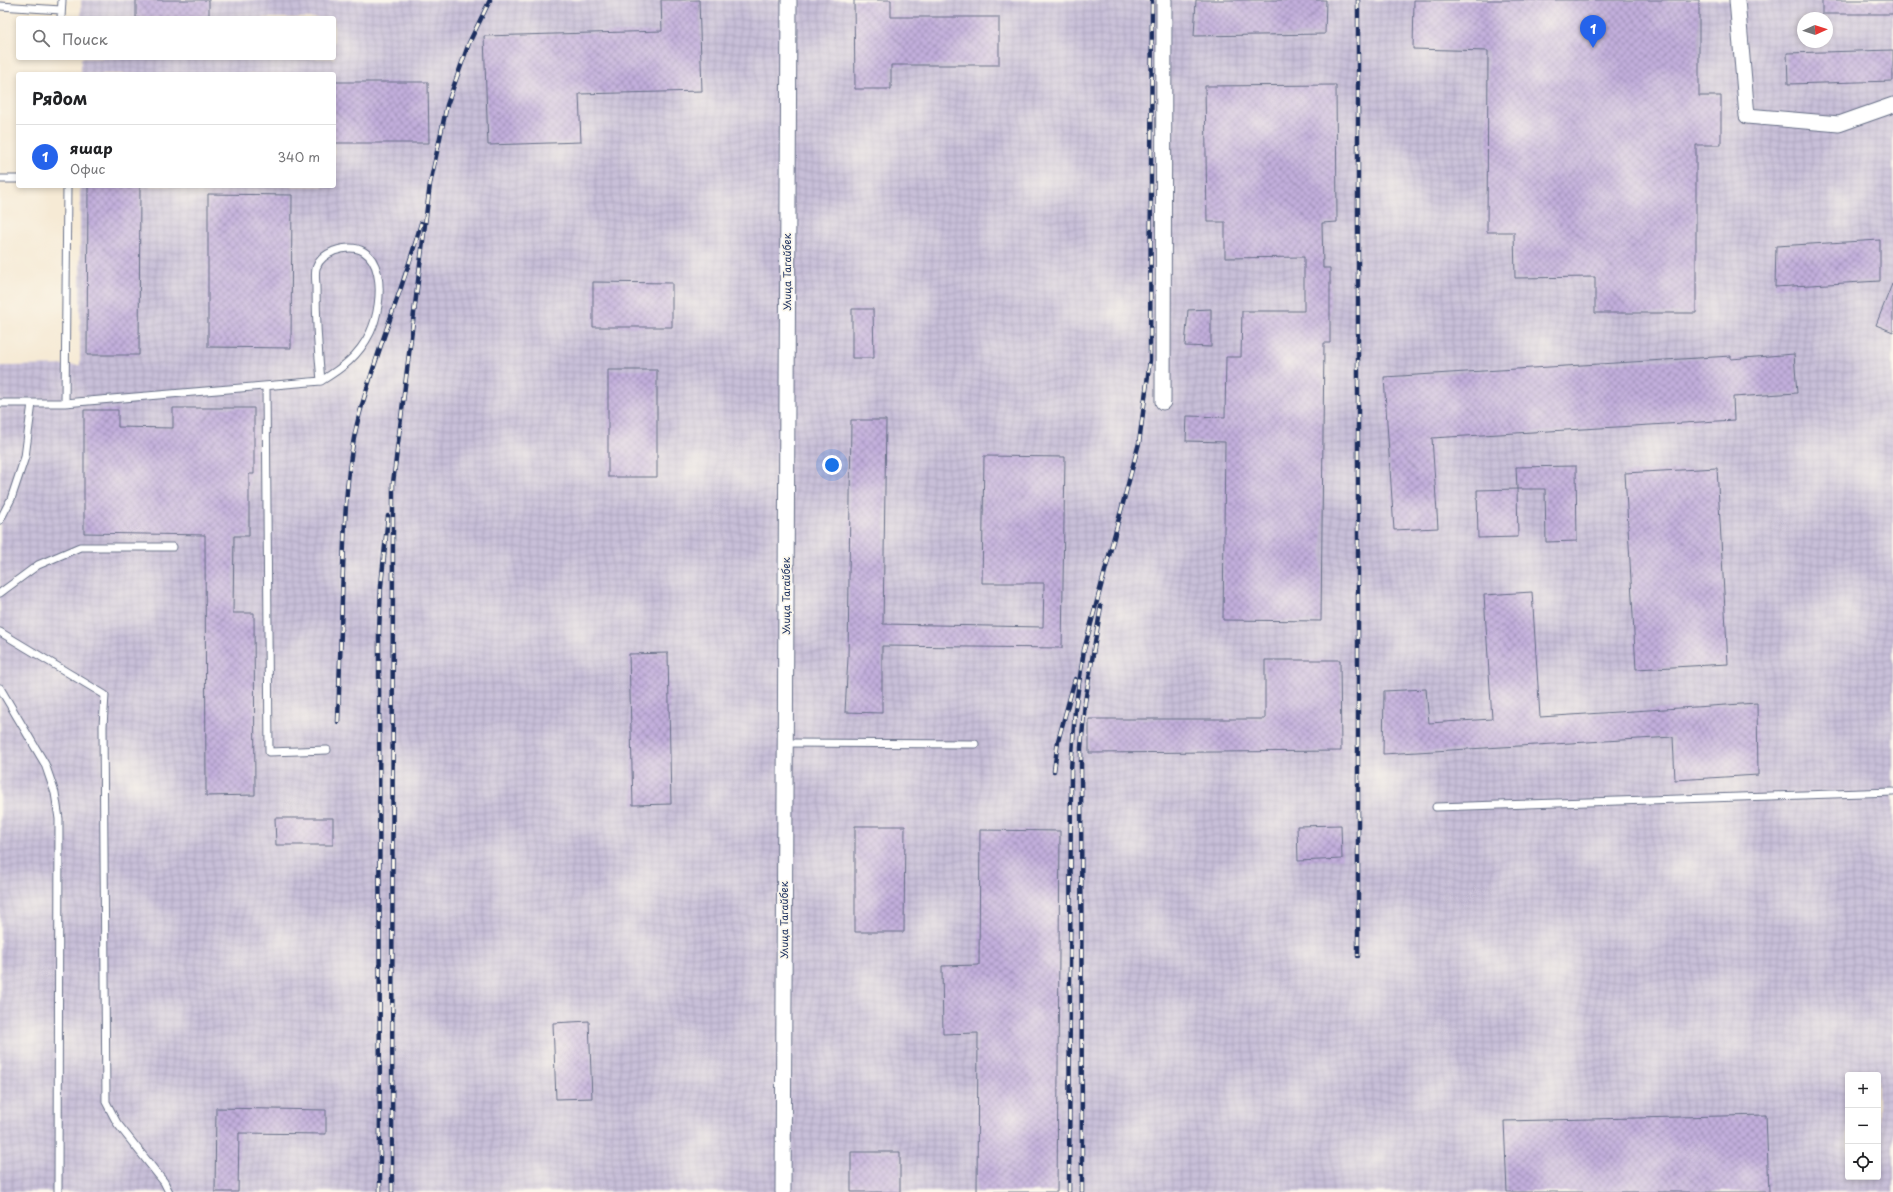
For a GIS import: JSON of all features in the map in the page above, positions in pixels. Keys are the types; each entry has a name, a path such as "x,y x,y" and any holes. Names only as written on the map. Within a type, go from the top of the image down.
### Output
{"street":[{"name":"Улица Тагайбек","path":"783,1192 789,0"},
{"path":"1163,402 1164,0"},
{"path":"1737,0 1747,116 1839,124 1893,105"}],"lane":[{"path":"61,16 62,0"},
{"path":"0,6 62,10"},
{"path":"0,179 16,179"},
{"path":"65,403 67,188"},
{"path":"0,403 65,403 321,381 346,365 370,333 377,314 379,290 378,269 366,253 346,247 325,254 316,266 316,312 321,381"},
{"path":"266,386 268,752 327,750"},
{"path":"0,520 11,499 26,457 32,403"},
{"path":"0,593 38,565 80,547 173,547"},
{"path":"0,632 105,695 103,734 106,1102 117,1123 164,1182 168,1192"},
{"path":"0,688 46,764 55,793 59,819 58,1192"},
{"path":"785,743 975,744"},
{"path":"1436,807 1893,792"}],"shaded area":[{"path":"81,0 1893,0 1893,1192 0,1192 0,366 80,365 80,188 336,188 336,72 81,72 81,60 336,60 336,16 81,16"}],"building":[{"path":"136,0 209,0 209,16 136,16"},
{"path":"661,0 699,0 702,91 579,94 581,142 488,145 484,36 662,31"},
{"path":"854,0 891,0 891,17 999,17 999,65 891,65 891,89 855,89"},
{"path":"1196,0 1326,0 1325,34 1194,36"},
{"path":"1414,0 1699,0 1699,96 1721,96 1721,145 1696,145 1696,313 1595,313 1595,277 1515,278 1514,232 1487,232 1488,51 1413,49"},
{"path":"1822,0 1893,0 1893,14 1833,14 1833,12 1822,12"},
{"path":"1893,50 1893,81 1788,84 1787,53"},
{"path":"336,82 428,82 429,143 336,143"},
{"path":"1336,85 1337,222 1322,223 1323,268 1330,268 1330,343 1324,343 1321,621 1223,620 1225,442 1186,441 1187,416 1225,417 1226,357 1241,357 1242,311 1304,311 1304,257 1225,258 1225,222 1207,222 1205,86"},
{"path":"88,188 140,188 139,355 87,355"},
{"path":"208,194 292,195 291,348 208,347"},
{"path":"1880,240 1880,281 1775,287 1776,246"},
{"path":"593,282 672,283 672,327 593,327"},
{"path":"1892,284 1893,285 1893,332 1876,325"},
{"path":"852,309 873,309 874,358 852,358"},
{"path":"1211,309 1211,347 1185,346 1188,310"},
{"path":"1794,354 1797,393 1733,397 1734,420 1432,438 1438,528 1394,530 1384,377 1731,356 1731,359"},
{"path":"608,370 657,370 657,477 608,477"},
{"path":"173,408 254,408 254,474 249,474 249,536 234,536 233,613 254,613 255,795 206,796 205,535 84,533 84,410 118,410 118,427 173,428"},
{"path":"851,420 886,420 883,624 1043,627 1044,583 982,583 984,456 1065,457 1062,648 882,646 882,713 845,712 848,658"},
{"path":"1576,466 1577,541 1546,542 1545,489 1517,489 1516,467"},
{"path":"1717,468 1728,664 1636,669 1625,473"},
{"path":"1517,489 1518,537 1478,538 1477,490"},
{"path":"1532,592 1540,717 1757,703 1758,775 1675,780 1673,737 1383,754 1384,691 1426,689 1429,723 1492,719 1484,595"},
{"path":"668,653 671,804 633,805 629,654"},
{"path":"1265,660 1340,660 1341,751 1089,753 1089,719 1265,719"},
{"path":"275,818 333,818 333,845 276,845"},
{"path":"1341,825 1342,859 1298,861 1297,826"},
{"path":"855,826 905,826 904,932 855,932"},
{"path":"980,830 1060,831 1057,1192 977,1192 978,1033 943,1034 942,966 979,965"},
{"path":"589,1021 592,1098 556,1099 553,1023"},
{"path":"216,1108 326,1110 326,1134 239,1133 238,1192 215,1192"},
{"path":"1766,1115 1769,1192 1507,1192 1504,1121"},
{"path":"851,1152 900,1152 900,1192 851,1192"}],"railway":[{"path":"392,1192 393,483 430,184 447,105 469,43 490,0"},
{"path":"1069,1192 1071,770 1075,710 1084,650 1139,443 1150,360 1152,0"},
{"path":"1358,0 1358,956"},
{"path":"338,722 345,514 350,460 364,398 406,273 421,223"},
{"path":"380,1192 379,631 381,586 388,516"},
{"path":"1082,1192 1081,748 1085,702 1101,606"},
{"path":"1054,771 1058,741 1075,679"}],"place":[{"name":"яшар","path":"1593,48"}]}
